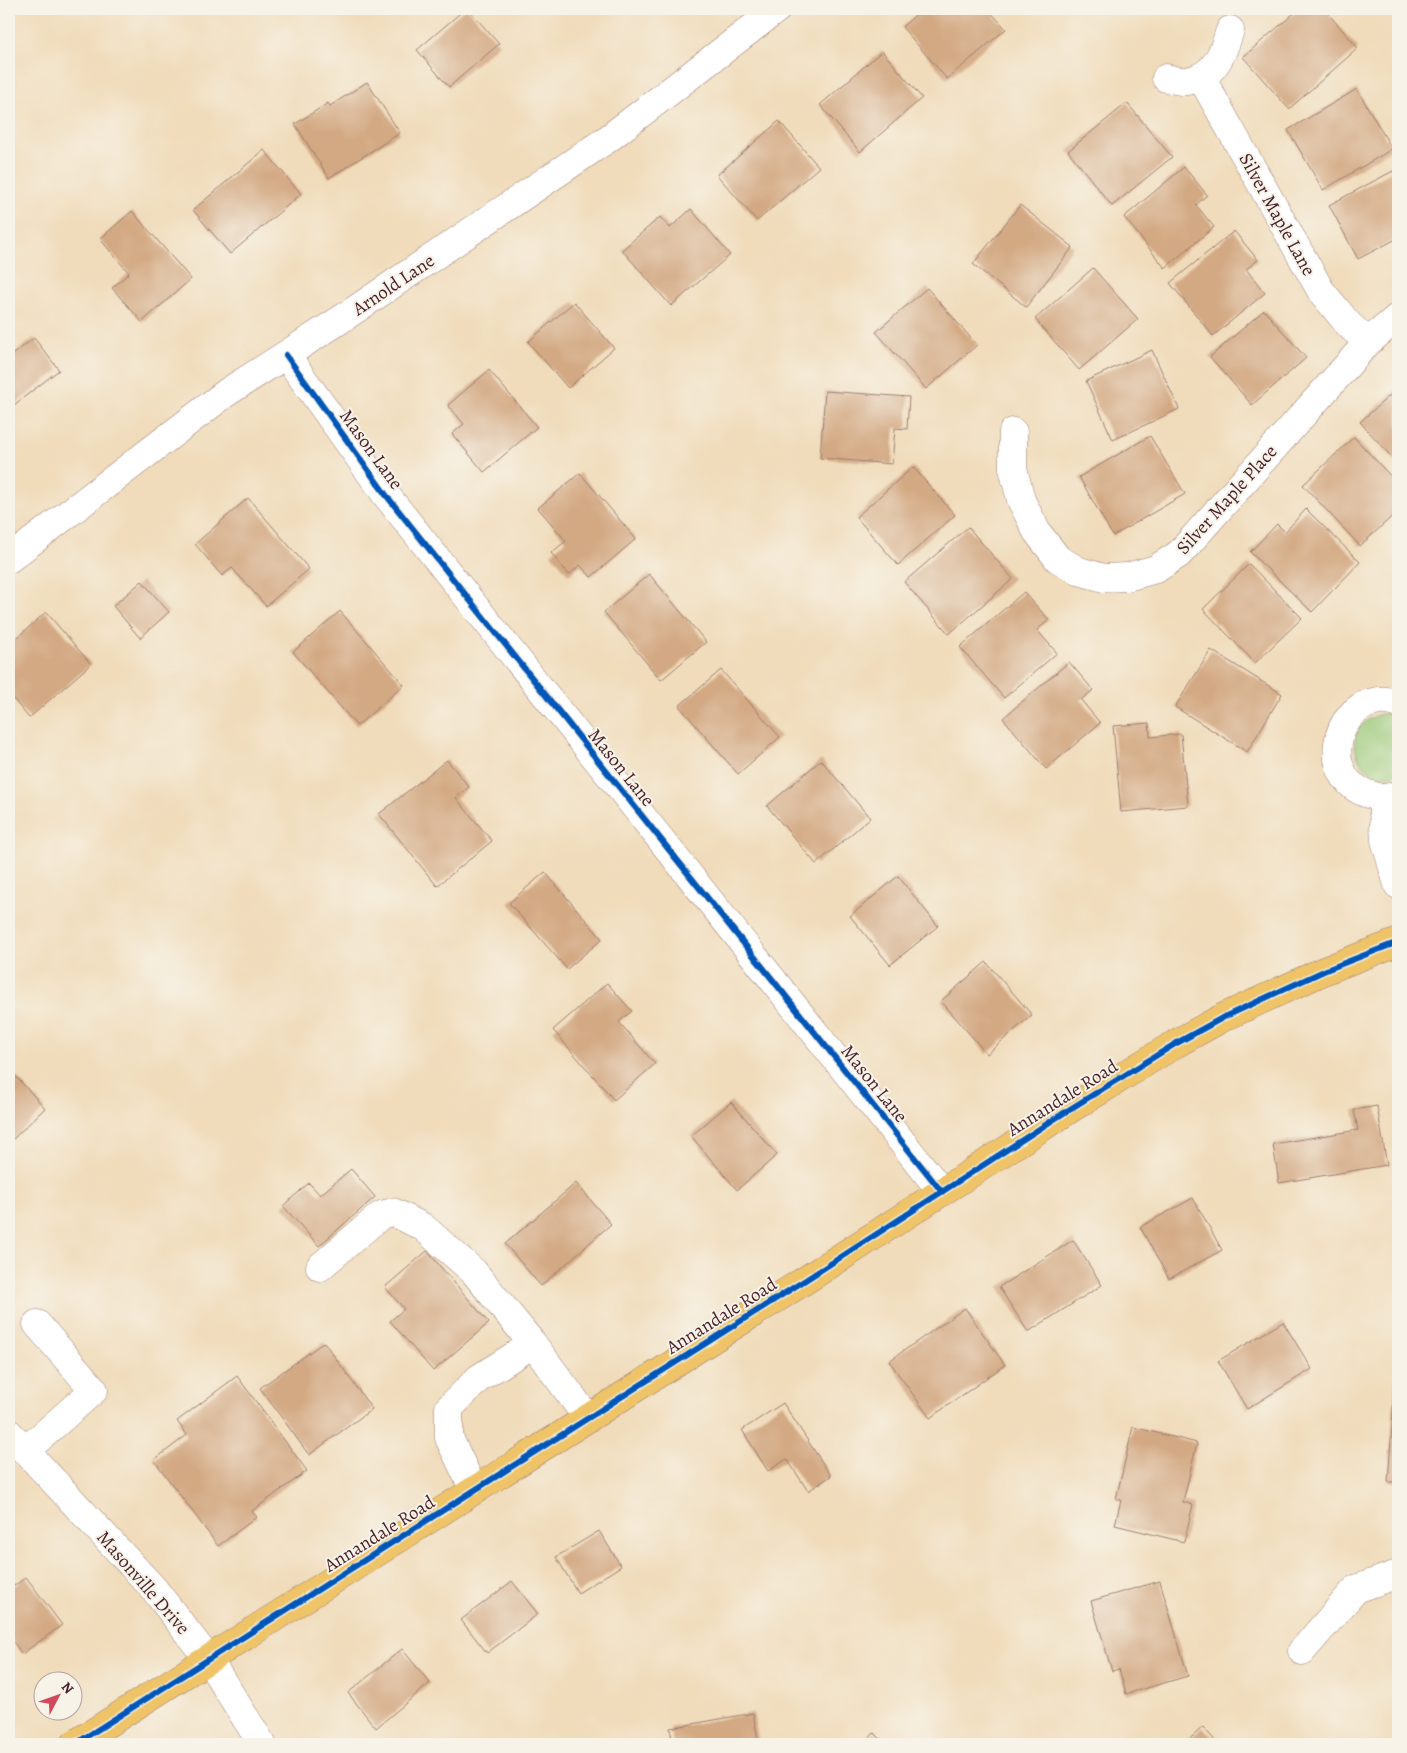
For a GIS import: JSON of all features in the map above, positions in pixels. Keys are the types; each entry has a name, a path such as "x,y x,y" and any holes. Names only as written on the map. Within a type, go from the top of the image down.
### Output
{"main road":[{"name":"Annandale Road","path":"75,1744 1070,1109 1175,1044 1224,1018 1326,970 1398,942"}],"street":[{"name":"Arnold Lane","path":"9,559 226,393 340,320 608,138 777,9"},
{"path":"1166,78 1185,81 1201,77 1215,66 1225,50 1230,30"},
{"name":"Silver Maple Lane","path":"1201,77 1321,291 1349,325 1368,342"},
{"name":"Silver Maple Place","path":"1013,432 1013,468 1021,500 1037,532 1058,559 1079,571 1104,578 1127,577 1156,569 1178,554 1368,342 1398,317"},
{"name":"Mason Lane","path":"286,355 386,495 942,1192"},
{"path":"1398,701 1379,701 1360,708 1345,722 1337,739 1338,761 1346,778 1359,791 1390,797 1385,840 1398,885"},
{"path":"320,1266 381,1215 393,1212 423,1227 474,1272 533,1344 587,1417"},
{"path":"17,1442 94,1390 37,1324"},
{"path":"474,1490 448,1438 449,1408 479,1378 533,1344"},
{"name":"Masonville Drive","path":"17,1442 154,1589 208,1659 262,1744"},
{"path":"1302,1651 1356,1590 1398,1574"}],"green space":[{"path":"1385,713 1398,716 1398,773 1384,776 1372,773 1363,765 1357,754 1355,742 1358,730 1368,719"}],"building":[{"path":"465,9 468,9 499,44 449,87 417,50"},
{"path":"922,9 988,9 1006,29 947,79 902,27"},
{"path":"1299,9 1324,9 1358,48 1289,109 1243,57"},
{"path":"882,51 922,98 860,152 820,105"},
{"path":"367,82 400,133 329,178 295,124 328,103 330,106"},
{"path":"1357,89 1392,149 1323,190 1288,130"},
{"path":"1127,103 1172,157 1112,206 1068,151"},
{"path":"779,121 819,167 757,221 717,175"},
{"path":"264,150 301,194 230,254 193,210"},
{"path":"1184,167 1207,195 1196,205 1214,227 1165,268 1124,217"},
{"path":"1393,171 1398,180 1398,238 1358,259 1329,205"},
{"path":"1020,205 1073,247 1026,307 973,264"},
{"path":"691,209 730,255 671,306 622,250 660,217 670,228"},
{"path":"132,211 191,279 142,322 112,288 129,273 100,239"},
{"path":"1234,231 1258,260 1246,269 1265,293 1213,336 1170,283"},
{"path":"1093,268 1138,319 1079,370 1035,319"},
{"path":"927,288 977,345 926,389 876,332"},
{"path":"574,302 614,348 568,388 528,342"},
{"path":"1264,310 1306,358 1252,405 1210,357"},
{"path":"34,338 59,370 14,405 9,398 9,357"},
{"path":"1152,350 1179,409 1113,440 1086,381"},
{"path":"489,370 537,427 484,472 452,434 464,424 448,405"},
{"path":"1398,388 1398,464 1360,422"},
{"path":"825,391 909,397 907,429 895,428 892,464 820,458"},
{"path":"1150,436 1185,494 1113,536 1079,477"},
{"path":"1354,437 1398,484 1398,511 1360,546 1303,485"},
{"path":"913,467 955,515 898,565 856,517"},
{"path":"580,473 636,539 591,577 580,565 569,575 551,553 566,541 538,508"},
{"path":"248,498 309,569 266,606 232,568 222,576 195,544"},
{"path":"1306,509 1360,562 1312,612 1250,552 1277,524 1285,532"},
{"path":"968,527 1013,579 949,634 904,582"},
{"path":"1249,564 1302,618 1255,663 1203,609"},
{"path":"649,574 706,642 661,680 604,612"},
{"path":"142,581 169,612 140,638 113,606"},
{"path":"1024,592 1049,620 1037,630 1057,653 1004,698 960,647"},
{"path":"340,611 404,685 357,726 293,652"},
{"path":"46,612 91,664 29,718 9,694 9,645"},
{"path":"1211,650 1282,694 1247,752 1175,707"},
{"path":"1069,662 1093,690 1081,700 1100,723 1046,769 1003,718"},
{"path":"721,670 780,737 738,774 679,706"},
{"path":"1149,723 1150,737 1181,734 1188,806 1121,812 1113,726"},
{"path":"447,760 469,787 456,798 492,841 437,886 379,814"},
{"path":"821,760 870,818 816,864 767,806"},
{"path":"545,872 602,939 567,969 509,903"},
{"path":"898,876 938,926 890,965 850,916"},
{"path":"986,962 1032,1015 987,1054 941,1001"},
{"path":"607,983 632,1011 619,1022 655,1064 614,1100 553,1030"},
{"path":"9,1069 45,1108 9,1143"},
{"path":"731,1102 777,1155 737,1190 691,1136"},
{"path":"1377,1106 1387,1165 1279,1183 1273,1144 1358,1130 1354,1110"},
{"path":"351,1169 375,1197 319,1246 283,1206 309,1183 320,1195"},
{"path":"576,1183 611,1224 541,1286 505,1244"},
{"path":"1193,1198 1222,1250 1169,1279 1140,1227"},
{"path":"1073,1240 1102,1285 1028,1332 999,1287"},
{"path":"427,1251 489,1323 433,1371 390,1321 404,1309 385,1287"},
{"path":"965,1308 1005,1365 930,1418 889,1361"},
{"path":"1283,1322 1312,1369 1247,1409 1218,1361"},
{"path":"324,1342 372,1409 309,1455 260,1388"},
{"path":"237,1376 307,1471 252,1511 257,1517 218,1546 154,1460 187,1435 177,1421"},
{"path":"1395,1383 1398,1383 1398,1482 1388,1482"},
{"path":"783,1403 831,1476 808,1491 787,1459 768,1471 742,1430"},
{"path":"1133,1427 1197,1443 1183,1502 1193,1505 1184,1542 1115,1525 1121,1500 1116,1499"},
{"path":"599,1531 621,1566 578,1593 556,1557"},
{"path":"26,1577 62,1625 22,1654 9,1636 9,1579 14,1586"},
{"path":"512,1581 538,1614 487,1653 461,1620"},
{"path":"1160,1581 1188,1676 1126,1694 1119,1669 1112,1671 1091,1601"},
{"path":"402,1649 430,1683 376,1728 348,1693"},
{"path":"753,1713 759,1744 673,1744 670,1728"},
{"path":"1203,1727 1218,1744 1184,1744"},
{"path":"874,1733 887,1744 864,1744"}],"cycle path":[{"path":"286,355 386,495 942,1192"},
{"path":"75,1744 807,1279 1070,1109 1175,1044 1224,1017 1326,970 1398,942"}]}
